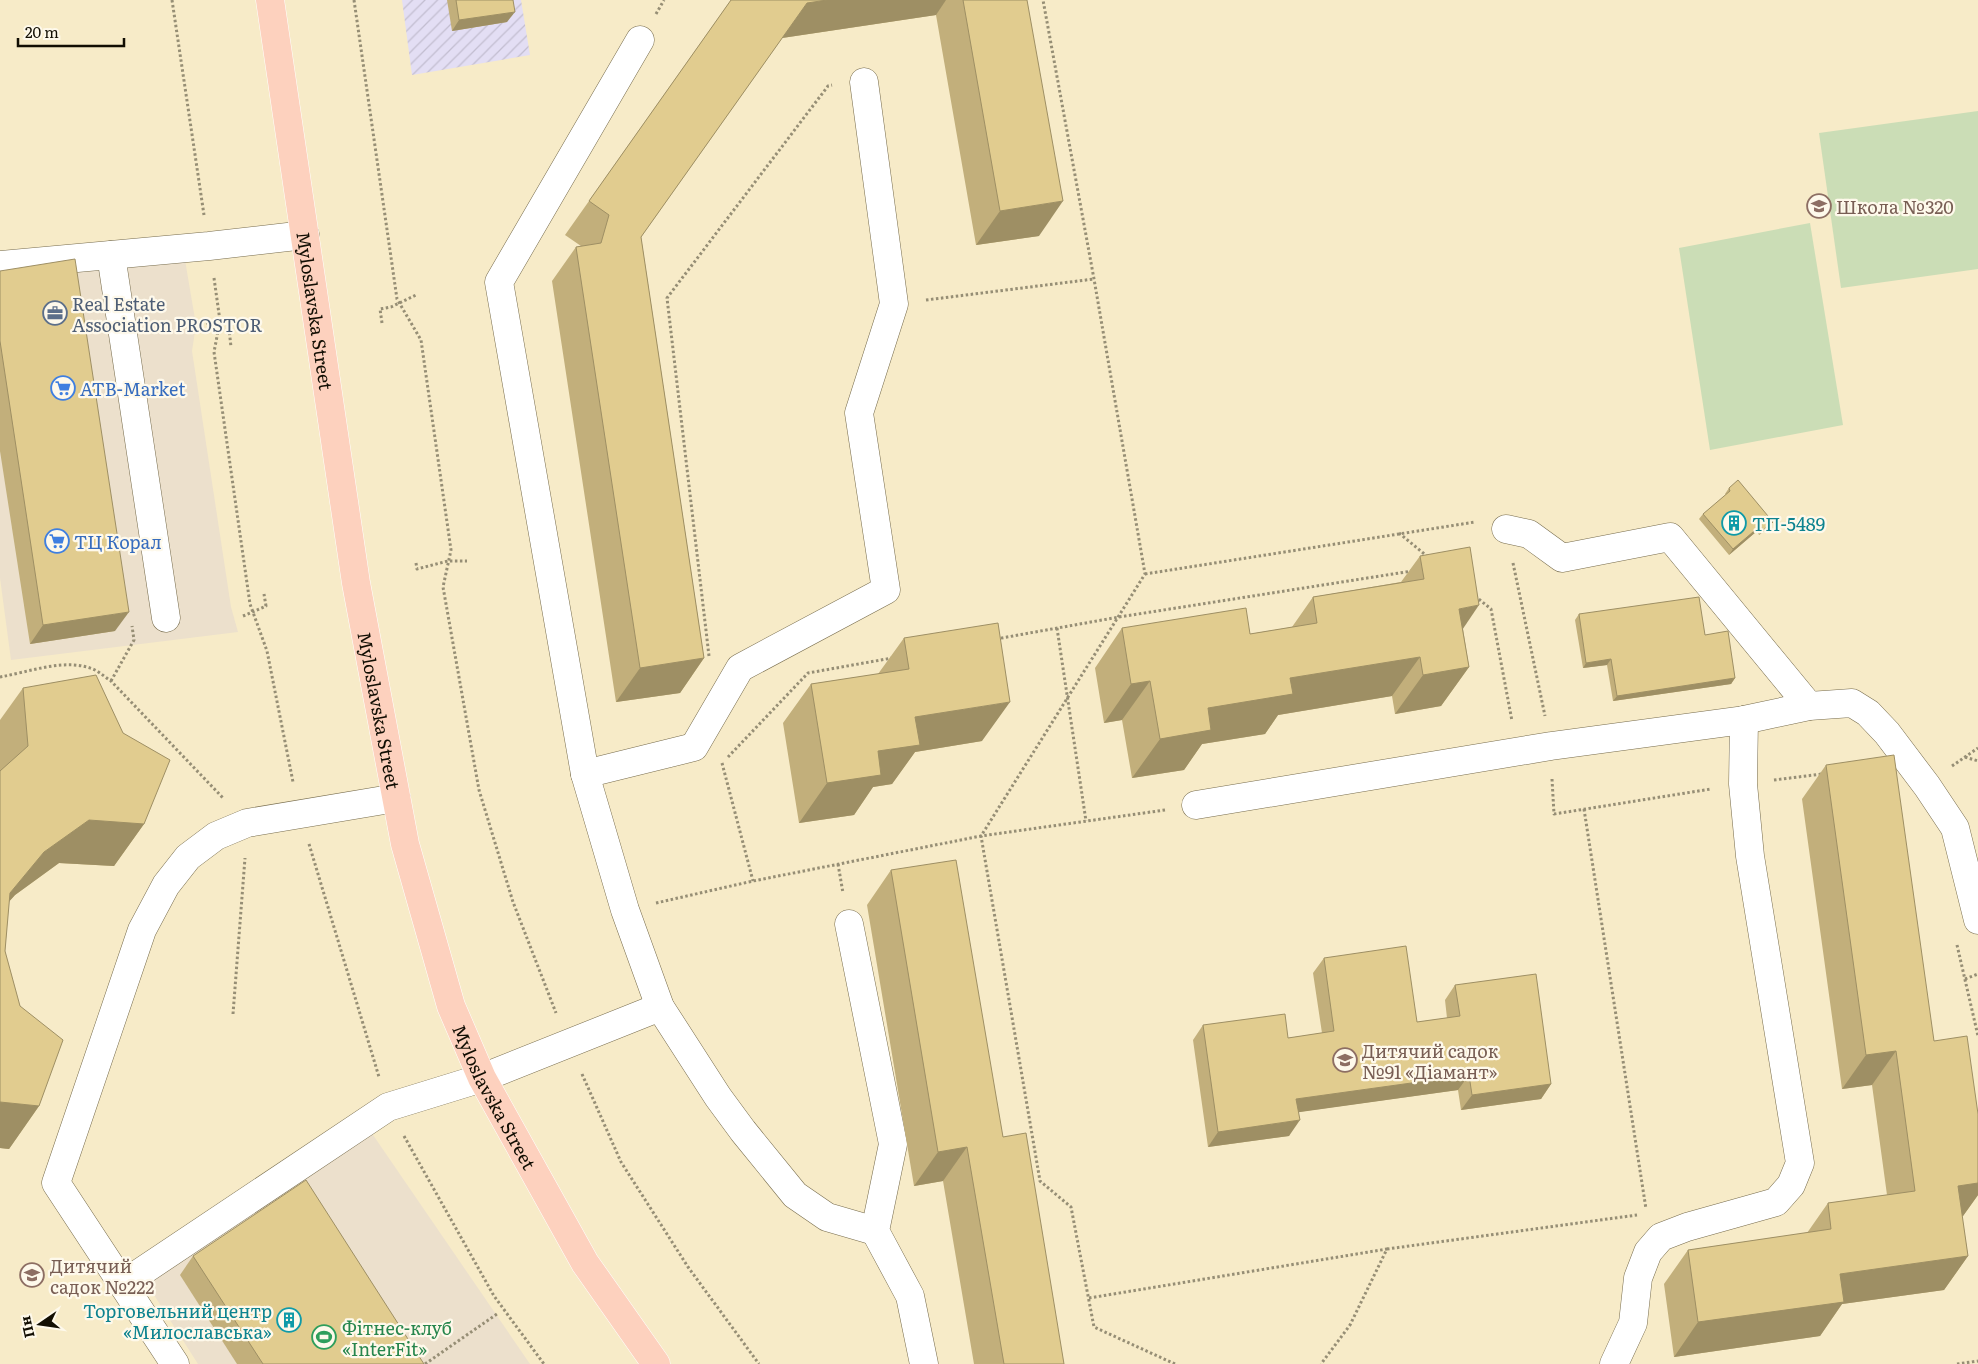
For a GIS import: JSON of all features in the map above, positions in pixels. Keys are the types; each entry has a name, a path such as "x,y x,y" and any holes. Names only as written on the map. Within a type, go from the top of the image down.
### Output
{"main road":[{"name":"Myloslavska Street","path":"270,0 356,583 405,844 451,1006 482,1078 584,1262 656,1364"}],"lane":[{"path":"640,40 499,282 585,774 625,910 660,1006 742,1131 795,1195 828,1217 875,1231"},
{"path":"585,774 694,747 740,668 886,590 859,414 894,304 864,82"},
{"path":"0,265 209,246 305,235"},
{"path":"111,255 166,618"},
{"path":"1506,529 1529,534 1562,558 1670,536 1809,706"},
{"path":"1196,805 1517,751 1744,720 1809,706 1852,704 1868,713 1887,733 1927,786 1955,828 1978,920"},
{"path":"1614,1364 1633,1323 1638,1278 1648,1252 1661,1238 1688,1227 1776,1202 1791,1185 1800,1163 1750,856 1743,784 1744,720"},
{"path":"175,1364 56,1183 142,930 166,885 188,857 216,836 247,823 396,798"},
{"path":"848,924 893,1144 875,1231 910,1296 924,1364"},
{"path":"123,1284 388,1107 482,1078 660,1006"}],"path":[{"path":"172,0 220,321 214,352 250,604 267,650 300,814 388,1107 494,1296 544,1364"},
{"path":"354,0 397,299 421,340 451,550 443,588 479,790 513,902 568,1043 621,1162 688,1267 759,1364"},
{"path":"1043,0 1145,574 982,836 1040,1181 1071,1207 1094,1327 1175,1364"},
{"path":"710,660 667,298 828,86 864,82"},
{"path":"894,304 1094,279"},
{"path":"382,323 380,309 391,307 416,295"},
{"path":"206,323 228,320 231,347"},
{"path":"1145,574 1473,521 1506,529 1551,746 1554,814 1743,784 1827,774"},
{"path":"1399,533 1433,561"},
{"path":"416,563 417,569 448,561 467,561"},
{"path":"990,640 1119,617 1420,570"},
{"path":"1469,591 1491,609 1517,751"},
{"path":"242,616 266,606 264,594"},
{"path":"1057,628 1086,821"},
{"path":"754,881 722,763 808,673 894,657"},
{"path":"0,677 63,665 80,666 95,670 111,681 247,823 233,1014"},
{"path":"1965,757 1978,761"},
{"path":"625,910 754,881 982,836 1196,805"},
{"path":"1089,1298 1387,1249 1647,1214 1584,809"},
{"path":"1955,939 1978,1036"},
{"path":"1965,979 1978,974"},
{"path":"1321,1364 1350,1325 1387,1249"},
{"path":"425,1364 497,1314"},
{"path":"1957,1364 1978,1361"}],"shaded area":[{"path":"402,0 521,0 530,55 412,75"},
{"path":"185,260 196,325 192,351 231,607 238,632 11,660 0,578 0,280"},
{"path":"371,1132 530,1364 198,1364 147,1284"}],"green space":[{"path":"1978,111 1978,269 1841,288 1819,133"},
{"path":"1810,223 1843,425 1710,450 1679,248"}],"building":[{"path":"456,0 513,0 515,12 459,20"},
{"path":"731,0 827,0 807,3 641,237 704,658 640,668 576,247 601,243 609,215 589,201"},
{"path":"963,0 1027,0 1063,201 1000,211"},
{"name":"ТЦ Корал","path":"75,259 129,612 43,625 0,341 0,271"},
{"name":"ТП-5489","path":"1738,480 1773,522 1763,530 1760,526 1733,549 1703,514 1730,491 1729,488"},
{"path":"1470,547 1479,605 1459,609 1469,667 1423,675 1420,657 1290,678 1293,694 1208,708 1211,730 1160,739 1150,681 1131,684 1122,628 1246,608 1250,634 1317,623 1313,597 1424,579 1420,556"},
{"path":"1699,597 1705,635 1728,631 1735,678 1617,696 1611,659 1586,663 1579,614"},
{"path":"998,623 1010,702 915,717 920,745 878,751 881,775 827,783 811,684 909,669 904,638"},
{"path":"96,675 123,733 170,760 144,824 89,820 44,852 10,893 5,951 20,1006 63,1040 39,1106 0,1102 0,771 28,746 23,688"},
{"path":"1894,755 1934,1041 1967,1036 1978,1114 1978,1183 1958,1186 1968,1256 1840,1274 1844,1302 1698,1322 1688,1250 1831,1229 1828,1203 1915,1191 1896,1051 1866,1055 1826,765"},
{"path":"956,860 1003,1137 1026,1133 1064,1364 1004,1364 967,1147 938,1152 891,870"},
{"path":"1406,946 1417,1022 1460,1016 1455,985 1536,974 1551,1084 1472,1095 1469,1075 1296,1099 1300,1120 1218,1132 1203,1025 1285,1014 1288,1038 1334,1031 1324,958"},
{"name":"Торговельний центр «Милославська»","path":"306,1180 424,1364 263,1364 193,1256"}],"place":[{"name":"Школа №320","path":"1819,206"},
{"name":"Real Estate Association PROSTOR","path":"55,313"},
{"name":"ATB-Market","path":"63,388"},
{"name":"ТП-5489","path":"1734,523"},
{"name":"ТЦ Корал","path":"57,541"},
{"name":"Дитячий садок №91 «Діамант»","path":"1345,1060"},
{"name":"Дитячий садок №222","path":"32,1275"},
{"name":"Торговельний центр «Милославська»","path":"289,1320"},
{"name":"Фітнес-клуб «InterFit»","path":"324,1337"}]}
